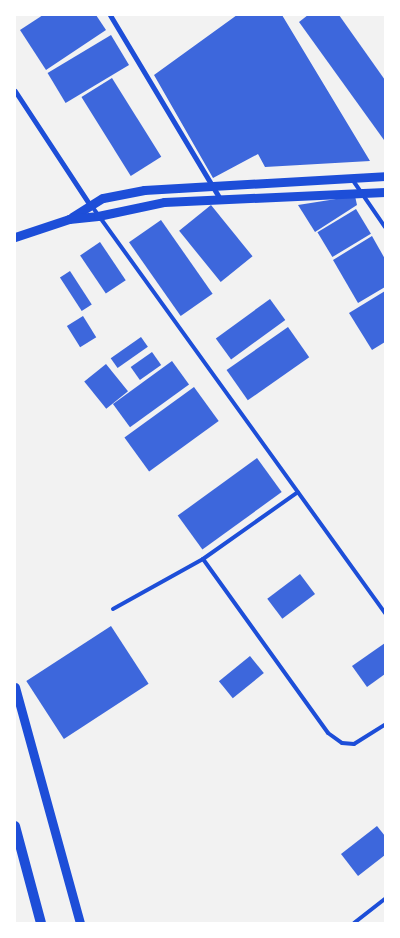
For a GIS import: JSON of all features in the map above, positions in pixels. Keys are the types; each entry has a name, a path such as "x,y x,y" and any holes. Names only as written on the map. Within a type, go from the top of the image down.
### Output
{"main road":[{"path":"15,826 41,923"}],"street":[{"path":"110,15 220,199"},
{"path":"15,91 90,205"},
{"path":"69,219 103,198 144,190 385,176"},
{"path":"15,237 69,219 98,216 164,202 385,192"},
{"path":"15,687 80,923"}],"lane":[{"path":"351,178 385,227"},
{"path":"90,205 385,613"},
{"path":"113,609 203,559 298,492"},
{"path":"203,559 328,733 342,743 354,744 385,724"},
{"path":"354,923 385,899"}],"building":[{"path":"43,15 96,15 106,30 46,70 20,30"},
{"path":"237,15 282,15 370,161 265,167 258,154 213,178 154,75"},
{"path":"308,15 339,15 385,80 384,140 299,22"},
{"path":"111,35 129,65 66,103 48,73"},
{"path":"112,78 161,157 131,176 81,97"},
{"path":"355,196 357,205 315,232 298,205"},
{"path":"211,205 253,256 221,282 179,231"},
{"path":"356,209 371,234 332,257 317,232"},
{"path":"161,220 213,294 181,316 129,242"},
{"path":"372,236 385,259 385,287 358,303 333,260"},
{"path":"100,242 126,280 106,294 80,255"},
{"path":"70,271 92,305 82,311 60,278"},
{"path":"385,291 385,342 372,350 349,313"},
{"path":"270,299 285,320 231,359 216,338"},
{"path":"83,316 96,337 80,347 67,326"},
{"path":"288,327 309,357 248,400 227,370"},
{"path":"141,337 148,347 118,368 111,358"},
{"path":"152,352 161,365 140,380 131,367"},
{"path":"172,361 189,384 130,427 113,404"},
{"path":"106,364 128,391 106,409 84,382"},
{"path":"194,387 219,421 149,472 124,438"},
{"path":"257,458 282,492 202,550 178,516"},
{"path":"300,574 315,594 282,619 267,599"},
{"path":"111,626 149,684 64,739 26,681"},
{"path":"385,643 385,674 367,687 352,666"},
{"path":"250,656 264,673 233,698 219,681"},
{"path":"377,826 385,836 385,855 358,876 341,854"}]}
